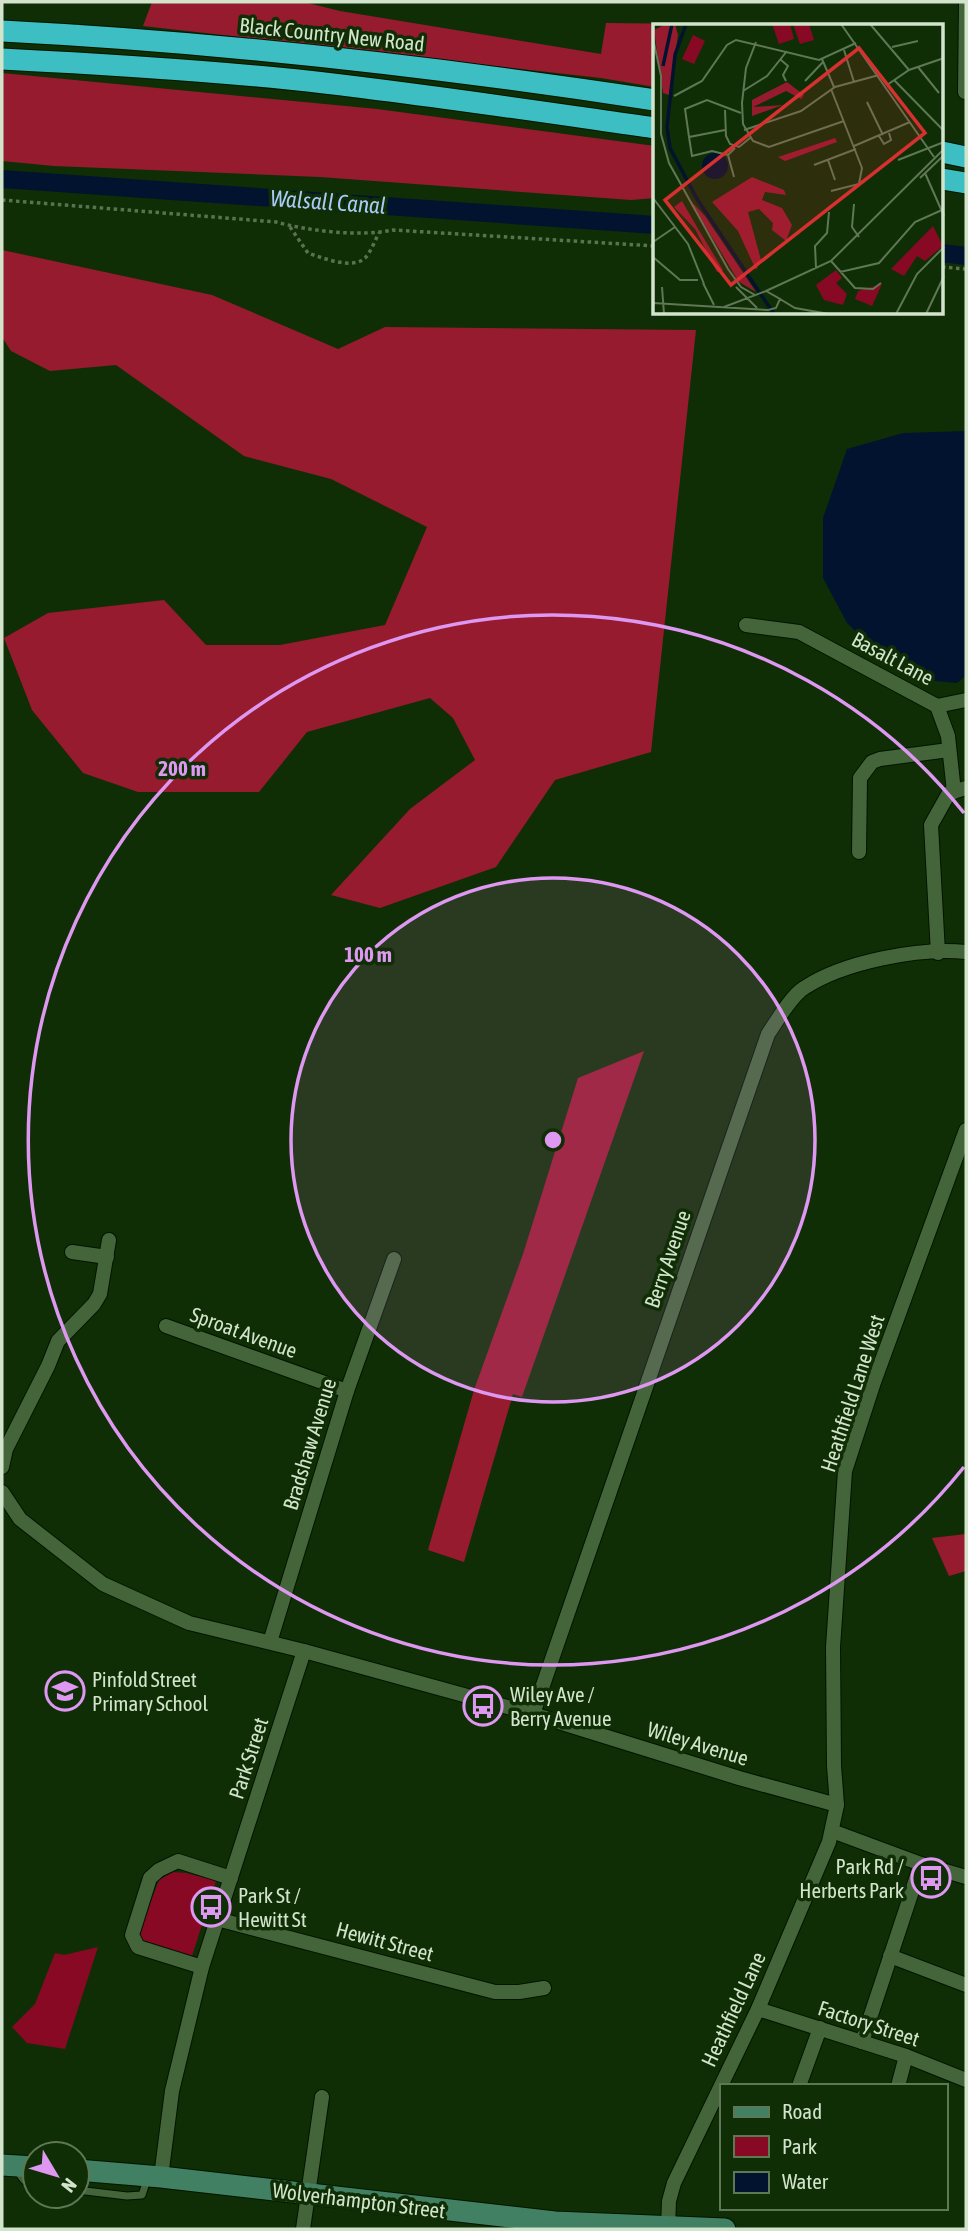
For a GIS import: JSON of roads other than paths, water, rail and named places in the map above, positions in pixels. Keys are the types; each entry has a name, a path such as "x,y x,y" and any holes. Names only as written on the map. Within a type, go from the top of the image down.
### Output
{"highway":[{"name":"Black Country New Road","path":"2,31 131,38 322,56 653,100"},
{"path":"2,59 127,65 297,80 419,94 653,128"},
{"path":"944,152 966,157"},
{"path":"944,179 966,183"}],"street":[{"path":"965,92 966,2"},
{"name":"Basalt Lane","path":"746,625 799,632 937,706 948,736 960,790"},
{"path":"937,706 966,700"},
{"path":"859,852 860,778 866,769 880,759 950,750"},
{"path":"938,953 931,825 949,793 960,790"},
{"name":"Berry Avenue","path":"533,1714 768,1034 802,989 842,969 899,955 966,952"},
{"name":"Heathfield Lane West","path":"837,1805 833,1647 845,1471 874,1382 966,1129"},
{"path":"2,1467 4,1448 48,1366 58,1341 94,1304 100,1294 109,1240"},
{"path":"72,1252 107,1257"},
{"name":"Bradshaw Avenue","path":"270,1642 347,1391 394,1259"},
{"name":"Sproat Avenue","path":"166,1326 347,1391"},
{"name":"Wiley Avenue","path":"2,1492 20,1519 103,1584 189,1623 270,1642 533,1714 739,1779 837,1805"},
{"name":"Park Street","path":"154,2176 202,1967 304,1651"},
{"name":"Heathfield Lane","path":"722,2084 758,2009 832,1831 837,1805"},
{"path":"832,1831 921,1864 966,1877"},
{"path":"202,1967 138,1947 132,1935 150,1878 159,1870 178,1861 231,1878"},
{"path":"862,2042 921,1864"},
{"name":"Hewitt Street","path":"217,1919 495,1992 544,1988"},
{"path":"890,1956 966,1985"},
{"name":"Factory Street","path":"758,2009 906,2056 966,2080"},
{"path":"800,2084 820,2028"},
{"path":"899,2084 906,2056"},
{"name":"Heathfield Lane","path":"668,2228 669,2201 674,2183 720,2088"},
{"path":"303,2229 322,2097"},
{"name":"Wolverhampton Street","path":"91,2171 307,2193 555,2226 725,2229"}],"lane":[{"path":"91,2192 127,2196 142,2194 154,2176"}],"water":[{"path":"966,431 966,676 957,683 935,681 891,666 847,623 823,578 823,518 847,449 903,433"}],"waterway":[{"name":"Walsall Canal","path":"2,179 653,225"},
{"name":"Walsall Canal","path":"944,253 966,256"}],"place":[{"name":"Pinfold Street Primary School","path":"65,1691"},
{"name":"Wiley Ave / Berry Avenue","path":"483,1706"},
{"name":"Park Rd / Herberts Park","path":"931,1878"},
{"name":"Park St / Hewitt St","path":"211,1907"}]}
